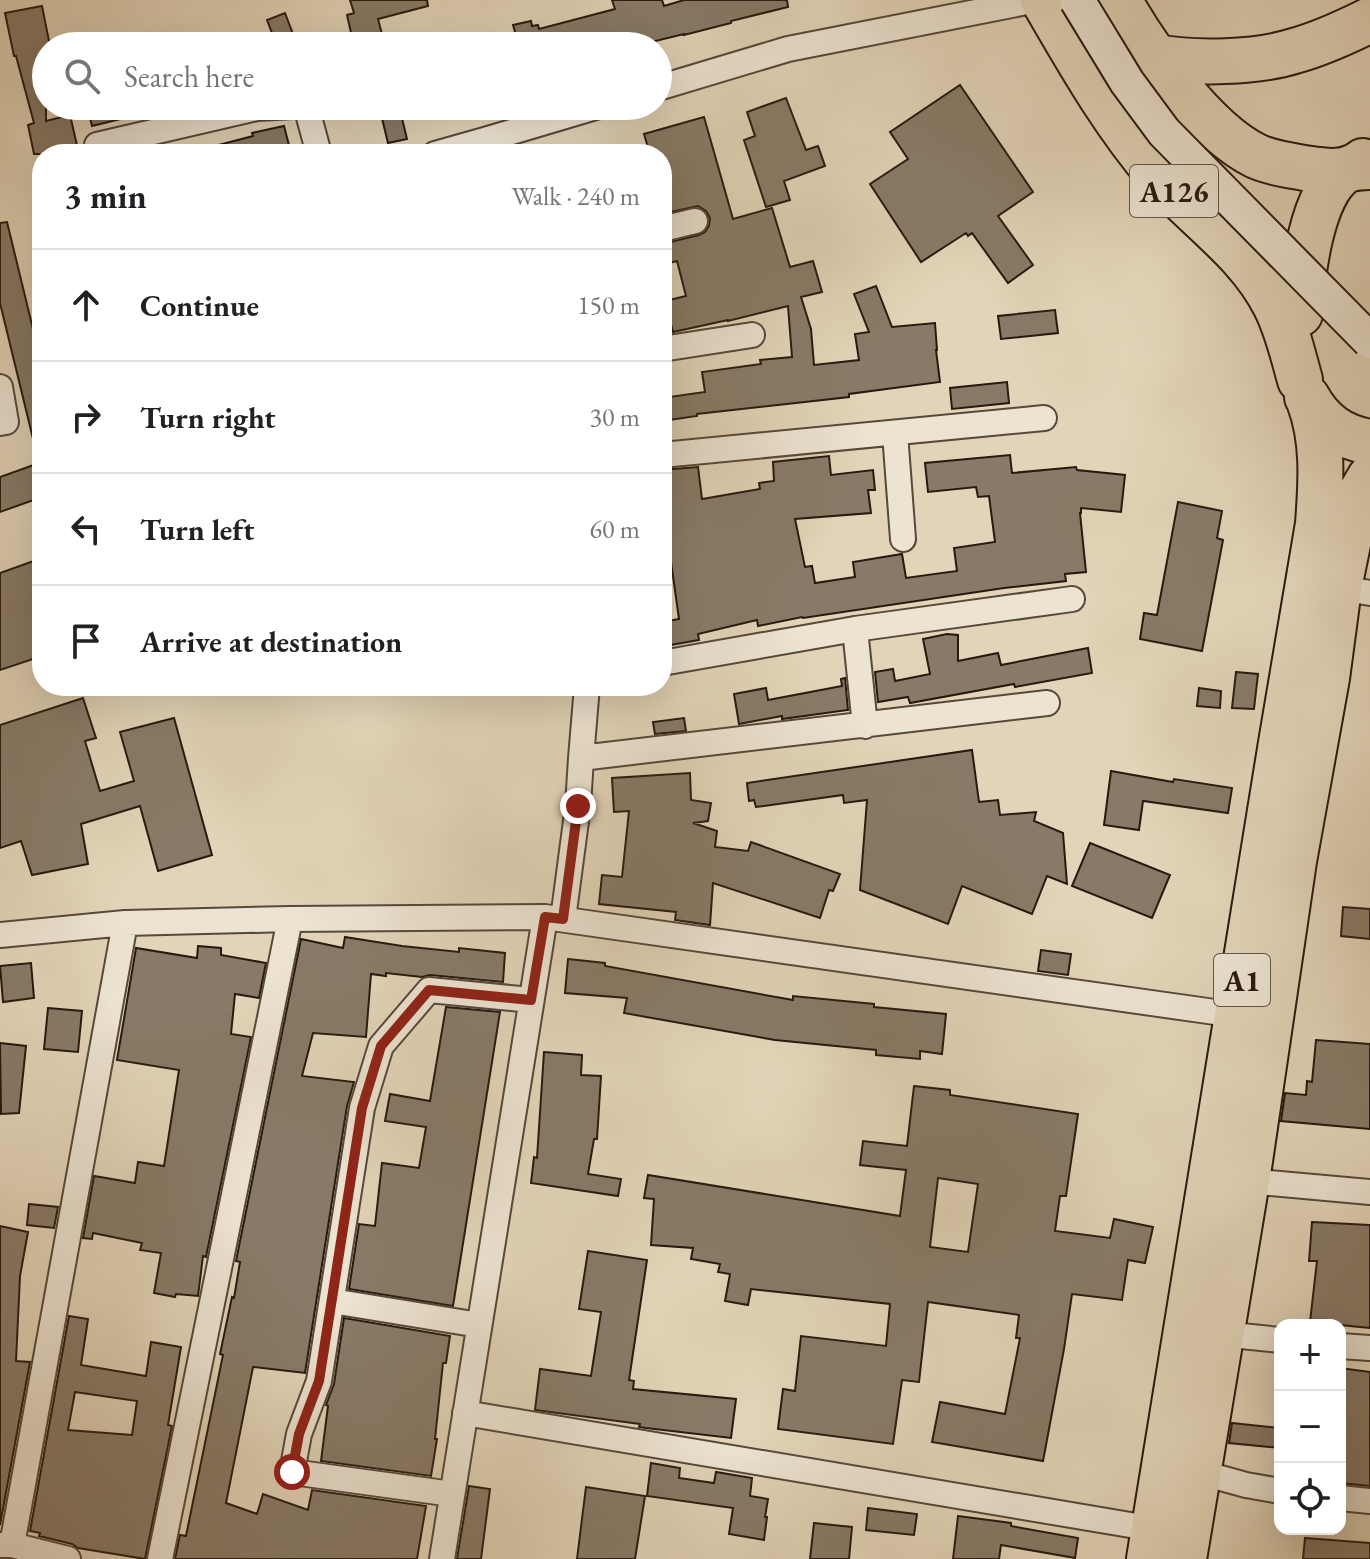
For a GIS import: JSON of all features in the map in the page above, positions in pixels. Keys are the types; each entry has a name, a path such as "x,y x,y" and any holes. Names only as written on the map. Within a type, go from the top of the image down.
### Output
{"highway":[{"name":"A126","path":"1043,0 1087,77 1120,126 1162,179 1246,263 1265,289 1284,328 1304,390"},
{"name":"A126","path":"1130,5 1156,57 1195,107 1233,141 1254,155 1305,168 1329,172 1362,163"},
{"path":"1156,57 1180,61 1239,60 1292,52 1370,20"},
{"path":"1362,163 1332,185 1320,205 1301,294 1298,341 1304,390 1324,421 1337,431 1370,442"},
{"name":"A1","path":"1163,1549 1236,1015 1318,524 1320,452 1316,423 1304,390"},
{"name":"A1","path":"1163,1549 1199,1472 1247,1181 1294,861 1327,678 1354,591 1357,499 1370,477"}],"main road":[{"path":"1077,0 1127,82 1164,132 1370,341"}],"street":[{"path":"672,84 788,49 1037,0"},
{"path":"101,144 205,120"},
{"path":"310,120 316,144"},
{"path":"496,144 561,120"},
{"path":"672,227 695,221"},
{"path":"672,347 752,335"},
{"path":"0,387 6,422 0,423"},
{"path":"672,454 1044,418"},
{"path":"895,433 903,539"},
{"path":"672,661 855,629 1072,599"},
{"path":"855,629 865,726"},
{"path":"442,1559 531,1000 554,918 578,806 586,696"},
{"path":"581,758 1047,703"},
{"path":"0,935 125,923 554,918 1236,1015"},
{"path":"160,1559 290,919"},
{"path":"68,1559 6,1545 125,923"},
{"path":"452,1494 292,1472 299,1434 319,1381 362,1108 381,1046 429,990 531,1000"},
{"path":"1247,1181 1370,1192"},
{"path":"332,1301 479,1325"},
{"path":"1222,1334 1274,1339"},
{"path":"1346,1346 1370,1348"},
{"path":"465,1413 1163,1549"},
{"path":"1199,1472 1274,1490"},
{"path":"1346,1499 1370,1501"}],"building":[{"path":"350,0 427,0 428,6 378,19 381,32 351,32 347,15 354,13"},
{"path":"612,0 662,0 664,6 684,0 787,0 788,7 672,37 672,32 515,32 513,25 531,21 532,26 538,25 539,29 615,9"},
{"path":"42,6 47,32 32,32 32,116 14,56 5,13"},
{"path":"285,13 292,32 272,32 267,20"},
{"path":"960,85 1033,192 998,216 1033,265 1008,283 972,233 968,236 966,233 921,262 870,184 908,159 890,132"},
{"path":"786,98 806,150 818,146 825,166 784,181 790,200 766,207 744,140 755,136 747,112"},
{"path":"704,117 733,219 772,208 790,267 813,261 822,292 801,297 811,329 814,365 859,360 855,334 869,332 854,294 876,286 892,327 935,323 940,382 672,420 672,397 705,392 702,372 792,357 788,306 673,332 672,299 686,296 677,261 672,262 672,242 705,232 710,218 698,206 672,212 672,144 647,144 644,134"},
{"path":"33,120 71,120 77,144 32,144 28,125 34,123"},
{"path":"90,120 116,120 92,126"},
{"path":"382,120 402,120 407,139 388,143"},
{"path":"284,126 289,144 222,144 253,136 252,133"},
{"path":"7,222 32,325 32,435 0,303 0,223"},
{"path":"1055,310 1058,333 1001,339 998,316"},
{"path":"1007,382 1009,403 952,409 950,388"},
{"path":"1010,455 1012,473 1076,467 1077,470 1125,475 1121,512 1081,508 1086,572 1065,574 1066,581 802,617 758,626 757,620 698,634 699,640 672,645 672,620 679,619 672,569 672,469 698,467 702,499 760,489 759,483 774,481 773,462 829,456 831,475 873,470 875,490 868,490 871,513 795,519 805,567 812,566 815,583 855,577 853,562 902,554 906,578 957,571 954,548 995,542 989,496 978,497 976,487 928,492 925,463"},
{"path":"32,466 32,501 0,512 0,477"},
{"path":"1178,502 1222,511 1217,538 1223,540 1202,651 1140,639 1144,613 1157,615"},
{"path":"32,562 32,659 0,670 0,573"},
{"path":"958,635 958,661 998,653 1001,665 1088,648 1092,673 910,703 908,697 878,702 875,672 893,669 895,681 930,674 923,639"},
{"path":"1236,672 1258,674 1254,709 1232,708"},
{"path":"845,678 848,710 782,719 782,716 739,724 734,694 766,688 768,700 842,686 841,679"},
{"path":"1199,688 1221,691 1220,708 1197,706"},
{"path":"83,698 96,738 85,741 100,791 134,781 120,732 174,718 212,855 158,871 140,806 81,824 88,864 32,875 21,841 0,848 0,725"},
{"path":"684,718 686,731 655,734 653,722"},
{"path":"972,750 979,802 998,800 1000,815 1036,812 1034,821 1063,833 1067,884 1047,876 1032,914 962,886 948,924 860,890 867,800 844,803 843,795 756,807 754,800 749,801 747,783"},
{"path":"1111,771 1232,788 1228,813 1143,801 1139,830 1104,825"},
{"path":"690,773 691,800 711,803 708,821 693,823 717,831 715,847 748,851 751,842 840,874 833,891 829,890 820,918 713,883 710,925 675,920 676,912 599,904 602,875 622,877 629,811 614,812 612,778"},
{"path":"1090,843 1170,875 1152,918 1072,886"},
{"path":"1343,907 1370,909 1370,939 1341,936"},
{"path":"345,937 459,952 459,948 505,953 503,982 430,975 371,974 366,1037 313,1033 302,1076 354,1082 347,1106 305,1373 253,1367 226,1503 257,1514 263,1494 308,1510 312,1490 426,1506 417,1559 175,1559 180,1535 186,1536 223,1355 220,1354 240,1262 236,1261 301,939 343,948"},
{"path":"198,946 221,948 221,955 266,963 259,998 235,994 231,1034 251,1037 206,1257 203,1256 198,1296 176,1294 175,1297 154,1293 161,1253 140,1250 142,1243 93,1233 92,1239 83,1238 94,1176 135,1183 138,1162 164,1166 179,1070 117,1060 136,948 197,958"},
{"path":"1041,950 1071,954 1068,975 1038,971"},
{"path":"568,959 605,963 605,966 793,1000 793,996 946,1014 942,1054 920,1051 920,1059 876,1055 876,1050 775,1040 624,1013 627,998 565,993"},
{"path":"31,963 34,998 3,1002 0,966"},
{"path":"446,1007 500,1012 453,1306 349,1289 359,1224 375,1226 382,1163 419,1168 426,1127 385,1121 390,1094 430,1101"},
{"path":"48,1008 82,1011 78,1052 44,1049"},
{"path":"1316,1040 1370,1044 1370,1129 1281,1121 1285,1093 1306,1095 1307,1081 1312,1082"},
{"path":"0,1043 26,1046 19,1113 1,1114"},
{"path":"544,1052 582,1055 581,1075 601,1076 597,1139 594,1139 588,1174 621,1179 618,1196 531,1183 534,1157 537,1158"},
{"path":"914,1086 950,1090 950,1095 1078,1114 1066,1196 1060,1196 1055,1231 1110,1238 1114,1219 1153,1227 1145,1263 1128,1260 1122,1300 1072,1294 1043,1461 932,1442 940,1402 1005,1414 1020,1338 1016,1338 1019,1315 928,1302 919,1382 902,1380 893,1444 778,1429 783,1389 795,1391 801,1336 886,1346 890,1304 751,1289 748,1305 725,1301 730,1274 718,1272 720,1264 691,1259 693,1248 651,1245 654,1199 644,1198 648,1175 900,1216 906,1170 860,1165 863,1141 907,1146","holes":["938,1178 978,1184 968,1252 930,1247"]},
{"path":"29,1204 58,1207 54,1228 27,1225"},
{"path":"1312,1222 1370,1225 1370,1328 1346,1326 1346,1319 1310,1319 1317,1261 1309,1261"},
{"path":"0,1226 28,1232 20,1276 16,1361 30,1362 0,1525"},
{"path":"588,1251 647,1260 629,1380 634,1381 633,1389 736,1399 731,1438 535,1410 540,1369 591,1376 601,1312 579,1309"},
{"path":"69,1316 88,1319 81,1365 146,1376 151,1342 181,1347 168,1425 172,1426 145,1559 78,1548 30,1531","holes":["75,1392 137,1401 132,1435 68,1430"]},
{"path":"344,1318 450,1336 446,1363 443,1363 431,1476 321,1461 326,1405 334,1384"},
{"path":"1346,1369 1370,1372 1370,1486 1346,1484"},
{"path":"1232,1423 1274,1427 1274,1447 1229,1443"},
{"path":"651,1463 680,1468 679,1478 714,1483 716,1472 752,1478 750,1496 768,1499 764,1540 729,1534 733,1508 647,1496"},
{"path":"469,1486 490,1489 481,1559 457,1559"},
{"path":"586,1487 645,1496 635,1559 577,1559"},
{"path":"868,1508 917,1514 914,1535 866,1530"},
{"path":"958,1516 1011,1523 1011,1526 1078,1538 1075,1558 1001,1545 999,1559 953,1559"},
{"path":"814,1523 852,1527 849,1559 810,1559"},
{"path":"1305,1538 1370,1543 1370,1559 1303,1559"}],"route":[{"path":"292,1472 299,1434 319,1381 362,1108 381,1046 429,990 531,1000 545,917 563,919 578,806"}]}
